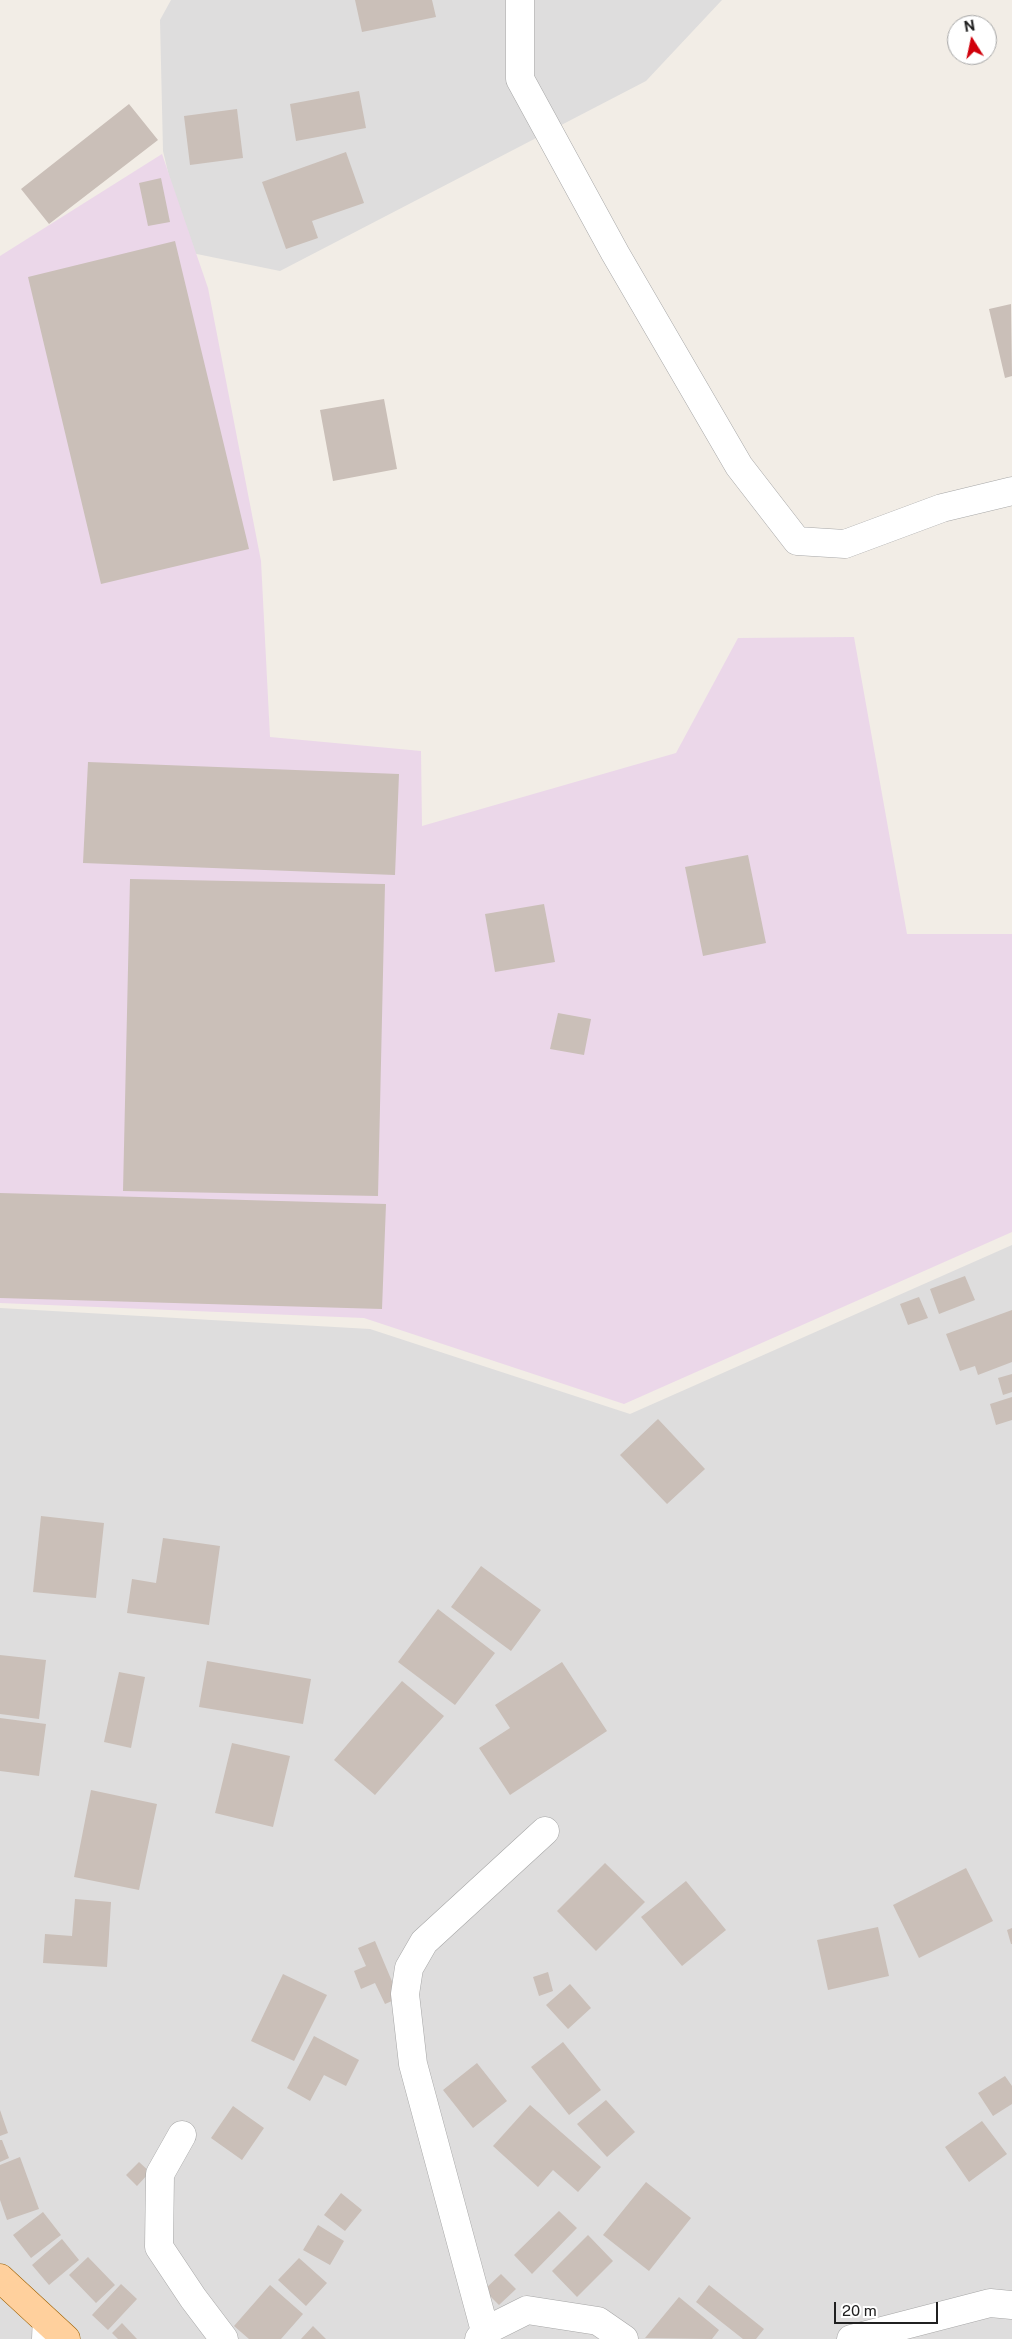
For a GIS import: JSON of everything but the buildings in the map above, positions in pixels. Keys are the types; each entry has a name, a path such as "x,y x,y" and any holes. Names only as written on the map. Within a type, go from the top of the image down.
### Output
{"main road":[{"path":"0,2278 41,2327 66,2339"}],"street":[{"path":"520,0 520,79 615,253 739,466 797,540 845,544 942,508 1012,491"},
{"path":"545,1831 424,1942 409,1968 405,1994 413,2064 482,2335 527,2310 598,2321 624,2339"},
{"path":"182,2135 160,2174 159,2247 192,2298 224,2339"},
{"path":"851,2339 990,2303 1012,2305"}],"shaded area":[{"path":"171,0 722,0 646,81 280,271 187,252 163,151 160,20"},
{"path":"162,154 208,288 261,561 270,737 421,751 422,826 676,753 738,638 854,637 907,934 1012,934 1012,1232 624,1404 364,1318 0,1303 0,256"},
{"path":"1012,1245 1012,2339 0,2339 0,1308 370,1329 630,1414"}]}
